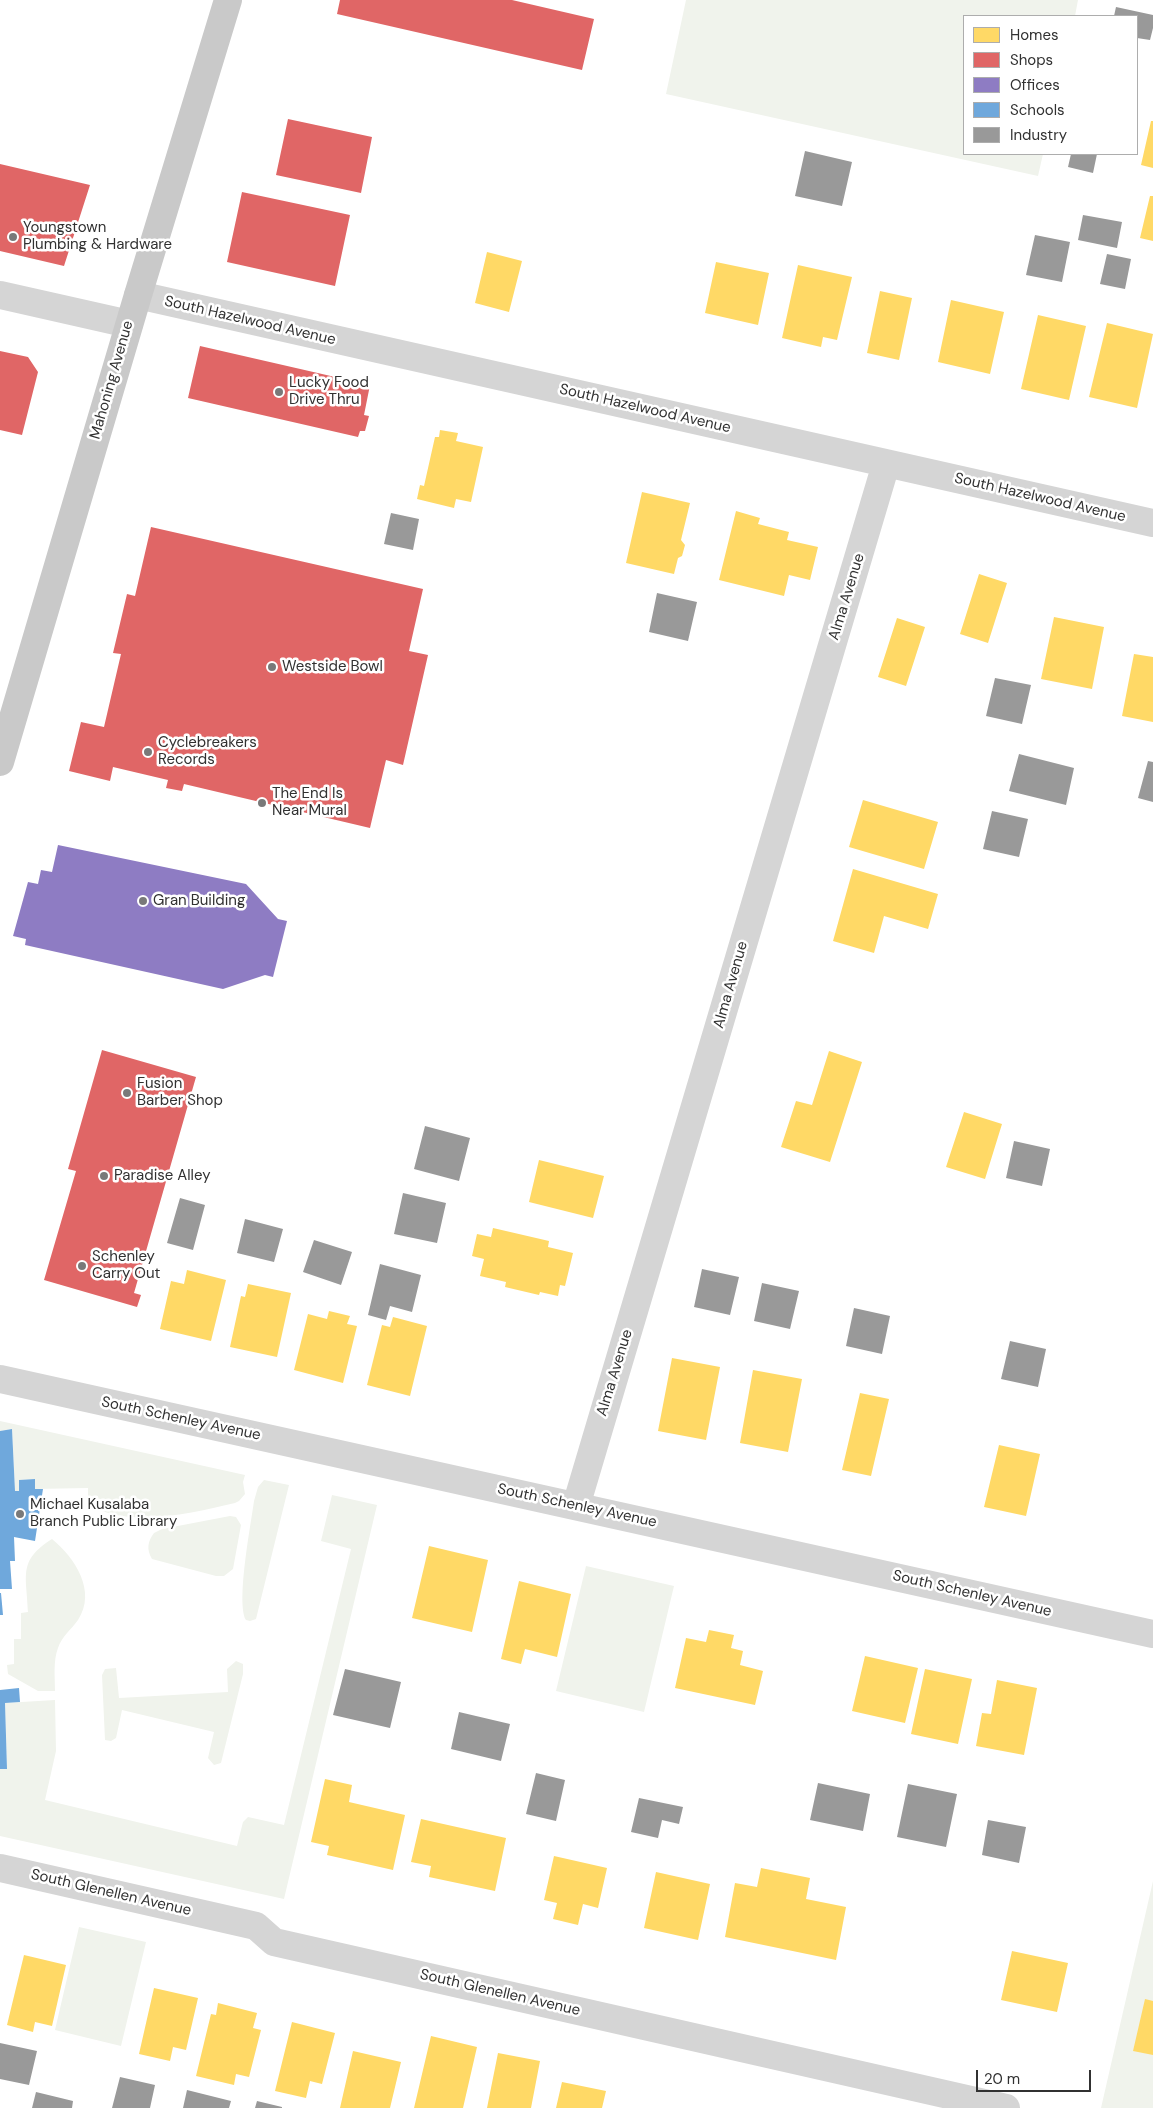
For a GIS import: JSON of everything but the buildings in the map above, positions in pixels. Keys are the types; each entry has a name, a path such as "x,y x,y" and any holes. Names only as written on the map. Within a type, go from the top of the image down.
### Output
{"main road":[{"name":"Mahoning Avenue","path":"0,762 129,324 228,0"}],"street":[{"path":"0,295 129,324"},
{"name":"South Hazelwood Avenue","path":"138,295 1153,523"},
{"name":"Alma Avenue","path":"576,1506 886,464"},
{"name":"South Schenley Avenue","path":"0,1379 1153,1634"},
{"name":"South Glenellen Avenue","path":"0,1868 256,1926 274,1942 1006,2108"}],"shaded area":[{"path":"686,0 1078,0 1075,15 963,15 963,155 1043,155 1038,176 666,94"},
{"path":"0,1421 245,1475 243,1482 245,1494 235,1503 218,1507 160,1517 140,1517 121,1516 104,1512 88,1504 88,1488 35,1489 35,1479 19,1480 19,1491 15,1491 12,1429 0,1431"},
{"path":"264,1480 289,1485 256,1619 250,1621 246,1620 243,1611 243,1581 254,1501 258,1487"},
{"path":"332,1495 377,1505 284,1899 0,1836 0,1769 7,1768 5,1703 55,1700 56,1751 45,1800 237,1846 243,1822 248,1817 284,1825 351,1549 321,1541"},
{"path":"230,1516 236,1517 241,1525 233,1569 224,1576 216,1576 152,1559 148,1545 154,1533 162,1529"},
{"path":"52,1539 75,1565 81,1576 85,1598 78,1620 64,1637 56,1653 55,1691 38,1691 8,1674 7,1665 14,1664 14,1639 21,1639 21,1613 28,1612 26,1570 33,1555"},
{"path":"586,1566 674,1586 644,1712 556,1691"},
{"path":"236,1661 243,1664 243,1674 221,1763 214,1765 208,1758 214,1732 122,1710 116,1738 111,1741 105,1740 102,1675 105,1669 116,1668 119,1698 228,1692 227,1669"},
{"path":"1153,1881 1153,2108 1101,2108"},
{"path":"79,1927 146,1942 121,2046 55,2030"}],"place":[{"name":"Youngstown Plumbing & Hardware","path":"13,237"},
{"name":"Lucky Food Drive Thru","path":"279,392"},
{"name":"Westside Bowl","path":"272,667"},
{"name":"Cyclebreakers Records","path":"148,752"},
{"name":"The End Is Near Mural","path":"262,803"},
{"name":"Gran Building","path":"143,901"},
{"name":"Fusion Barber Shop","path":"127,1093"},
{"name":"Paradise Alley","path":"104,1176"},
{"name":"Schenley Carry Out","path":"82,1266"},
{"name":"Michael Kusalaba Branch Public Library","path":"20,1514"}]}
